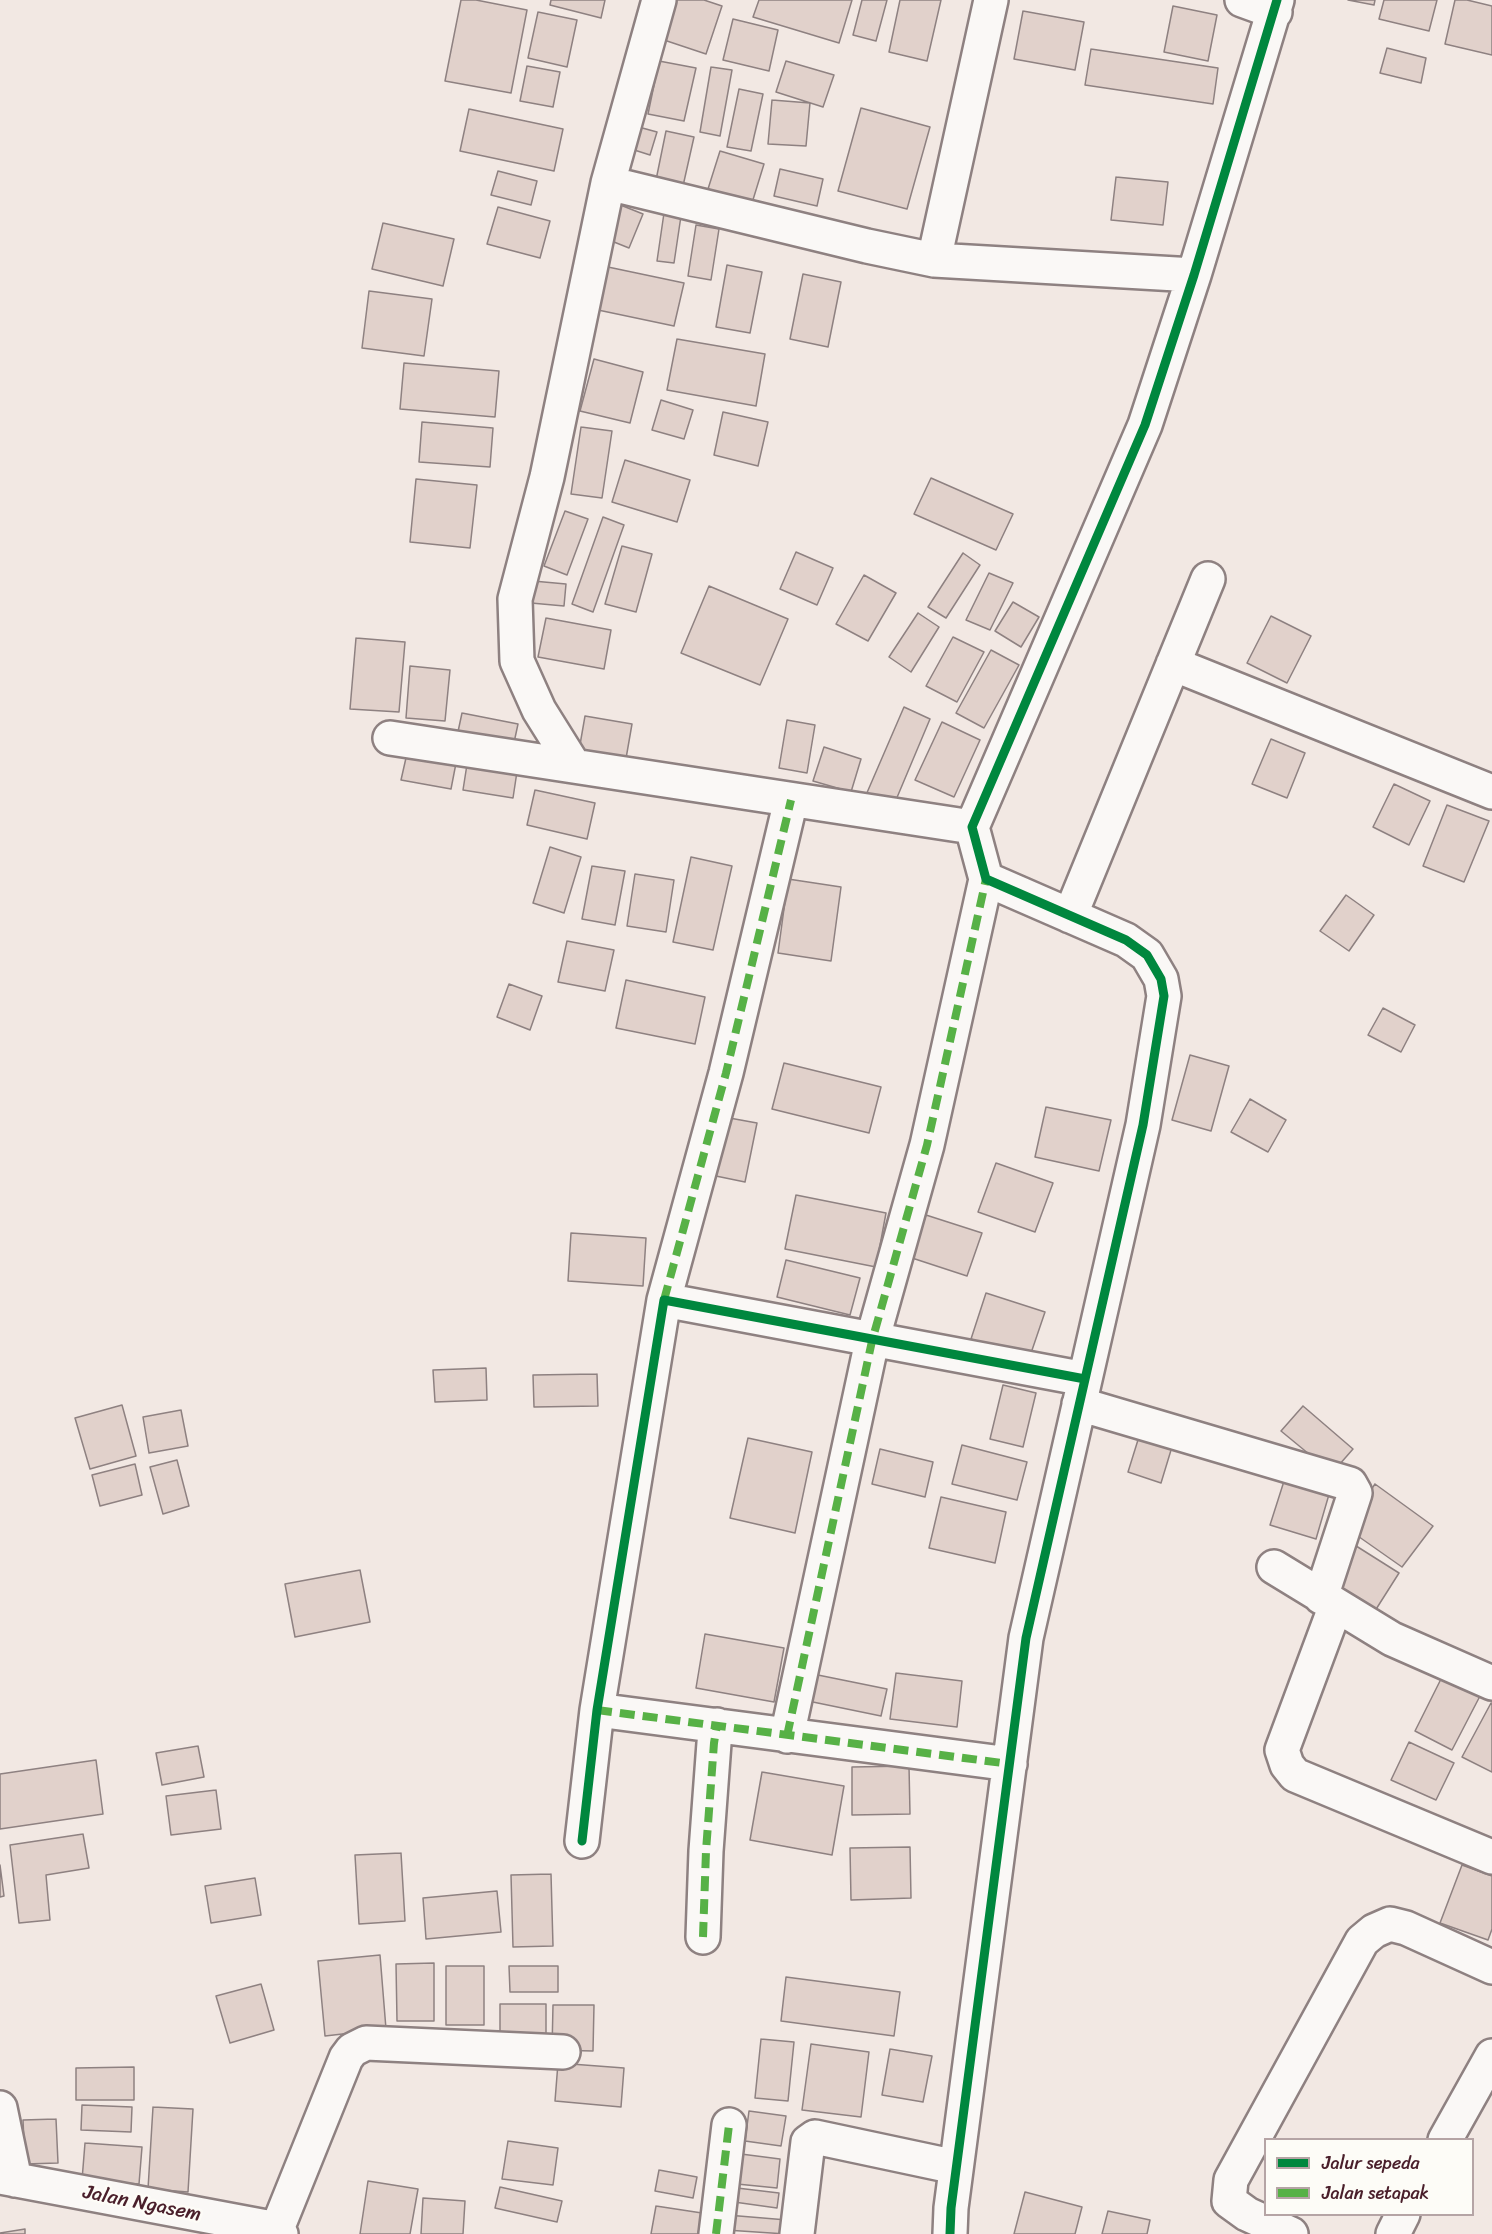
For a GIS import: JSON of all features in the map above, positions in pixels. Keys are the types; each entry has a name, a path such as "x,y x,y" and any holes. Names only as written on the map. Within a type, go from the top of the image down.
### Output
{"street":[{"path":"574,766 539,710 517,661 515,599 547,477 608,183 658,0"},
{"path":"934,260 991,0"},
{"path":"787,1736 872,1341 927,1145 986,879 972,827 1145,425 1194,275 1276,6 1242,0"},
{"path":"608,183 934,260 1194,275"},
{"path":"1070,916 1208,579"},
{"path":"1173,664 1492,792"},
{"path":"390,738 972,827"},
{"path":"582,1841 597,1710 664,1300 726,1072 791,800"},
{"path":"950,2234 956,2167 1026,1638 1143,1125 1164,996 1161,979 1147,955 1126,940 986,879"},
{"path":"664,1300 872,1341 1082,1391 1350,1484 1355,1494 1329,1601 1282,1750 1287,1765 1295,1775 1492,1857"},
{"path":"1274,1567 1392,1639 1492,1683"},
{"path":"597,1710 1010,1764"},
{"path":"703,1937 706,1851 717,1725"},
{"path":"1291,2234 1245,2224 1229,2201 1231,2180 1362,1941 1374,1931 1390,1924 1406,1928 1492,1967"},
{"path":"279,2231 346,2058 352,2050 366,2043 563,2052"},
{"path":"1446,2138 1492,2056"},
{"path":"0,2108 8,2179"},
{"path":"716,2234 729,2125"},
{"path":"797,2234 808,2142 815,2137 956,2167"},
{"name":"Jalan Ngasem","path":"8,2179 279,2231"},
{"path":"1393,2234 1403,2216"}],"building":[{"path":"461,0 476,0 527,10 511,93 445,81"},
{"path":"551,0 605,0 601,18 550,5"},
{"path":"674,0 704,0 722,6 706,54 661,39"},
{"path":"759,0 852,0 839,43 753,17"},
{"path":"862,0 887,0 876,41 853,35"},
{"path":"900,0 941,0 927,61 889,52"},
{"path":"1348,0 1375,0 1374,5"},
{"path":"1384,0 1437,0 1429,31 1379,19"},
{"path":"1455,0 1467,0 1492,6 1492,55 1445,44"},
{"path":"1173,6 1217,15 1208,61 1164,52"},
{"path":"1023,11 1084,22 1075,70 1014,59"},
{"path":"538,12 577,20 567,67 528,58"},
{"path":"733,19 778,30 769,71 723,60"},
{"path":"1387,48 1426,58 1421,83 1380,73"},
{"path":"1091,49 1218,68 1213,104 1085,85"},
{"path":"659,61 696,68 684,121 648,114"},
{"path":"786,61 834,75 823,107 776,92"},
{"path":"527,66 560,72 553,107 520,101"},
{"path":"711,67 732,70 720,136 700,132"},
{"path":"739,89 763,94 751,151 727,147"},
{"path":"772,100 810,103 806,146 768,144"},
{"path":"861,108 930,127 907,209 838,191"},
{"path":"469,109 563,129 554,171 460,151"},
{"path":"635,126 657,132 650,155 628,148"},
{"path":"666,131 694,137 683,186 656,180"},
{"path":"720,151 764,164 752,203 708,189"},
{"path":"780,169 823,179 817,206 774,196"},
{"path":"498,171 537,181 531,205 491,195"},
{"path":"1116,177 1168,182 1163,225 1111,220"},
{"path":"618,204 643,214 629,248 604,238"},
{"path":"498,207 550,221 540,258 487,244"},
{"path":"664,213 681,216 674,263 657,261"},
{"path":"383,223 454,239 443,286 372,269"},
{"path":"696,225 719,229 711,280 688,276"},
{"path":"727,265 762,272 750,333 716,327"},
{"path":"608,267 684,283 674,326 598,310"},
{"path":"803,274 841,282 828,347 790,339"},
{"path":"369,291 432,299 424,356 362,348"},
{"path":"677,339 765,354 756,406 667,390"},
{"path":"594,359 643,372 630,423 580,411"},
{"path":"404,363 499,371 495,417 400,409"},
{"path":"661,400 693,410 684,439 652,430"},
{"path":"723,412 768,422 758,466 714,455"},
{"path":"422,422 493,428 490,467 419,462"},
{"path":"581,427 612,431 602,498 571,494"},
{"path":"625,460 690,480 677,522 612,502"},
{"path":"931,478 1013,514 996,550 914,514"},
{"path":"416,479 477,485 470,548 410,542"},
{"path":"565,511 588,519 567,575 544,566"},
{"path":"603,517 624,525 593,612 572,604"},
{"path":"622,546 652,554 636,612 605,604"},
{"path":"796,552 833,568 817,605 780,589"},
{"path":"963,553 980,565 946,618 928,607"},
{"path":"989,573 1013,583 990,630 966,620"},
{"path":"864,575 896,593 868,641 836,624"},
{"path":"533,581 566,584 564,606 531,603"},
{"path":"709,586 788,619 760,685 681,653"},
{"path":"1013,602 1039,617 1021,647 995,631"},
{"path":"918,613 939,627 911,672 889,657"},
{"path":"1271,616 1311,636 1287,683 1247,663"},
{"path":"546,618 611,630 604,669 538,657"},
{"path":"953,637 984,652 957,702 926,686"},
{"path":"356,638 405,642 399,712 350,709"},
{"path":"991,650 1019,665 984,728 956,713"},
{"path":"410,666 450,670 445,721 406,718"},
{"path":"904,707 930,719 893,807 866,795"},
{"path":"462,713 518,724 512,752 456,741"},
{"path":"585,716 632,724 624,770 577,762"},
{"path":"787,720 815,725 807,773 779,768"},
{"path":"942,722 980,740 954,797 915,780"},
{"path":"1271,739 1305,753 1287,798 1252,784"},
{"path":"824,747 861,759 851,792 813,781"},
{"path":"408,749 457,758 451,789 401,780"},
{"path":"468,758 518,765 513,798 463,790"},
{"path":"1394,784 1430,801 1409,845 1373,827"},
{"path":"535,790 595,803 587,839 527,825"},
{"path":"1447,805 1489,821 1464,882 1423,866"},
{"path":"550,847 581,857 564,913 533,903"},
{"path":"691,857 732,866 713,950 673,942"},
{"path":"592,866 625,871 615,925 582,919"},
{"path":"635,874 674,880 666,932 627,926"},
{"path":"788,879 841,887 831,961 778,953"},
{"path":"1346,895 1374,915 1349,951 1320,931"},
{"path":"567,941 614,950 605,991 558,982"},
{"path":"626,980 705,997 695,1044 616,1028"},
{"path":"509,984 542,996 530,1030 497,1017"},
{"path":"1383,1008 1415,1025 1401,1052 1368,1035"},
{"path":"1190,1055 1229,1066 1211,1131 1172,1120"},
{"path":"784,1063 881,1087 869,1133 772,1109"},
{"path":"1250,1099 1286,1120 1268,1152 1231,1132"},
{"path":"1046,1107 1111,1120 1099,1171 1035,1157"},
{"path":"724,1117 757,1123 745,1182 711,1175"},
{"path":"996,1163 1053,1183 1035,1232 978,1212"},
{"path":"796,1195 886,1213 876,1267 785,1249"},
{"path":"926,1215 982,1233 967,1276 912,1258"},
{"path":"571,1233 646,1238 643,1286 568,1281"},
{"path":"786,1260 860,1278 850,1315 777,1297"},
{"path":"986,1293 1045,1312 1029,1359 971,1339"},
{"path":"486,1368 487,1400 435,1402 433,1370"},
{"path":"597,1374 598,1406 534,1407 533,1375"},
{"path":"1003,1385 1036,1393 1023,1447 990,1439"},
{"path":"122,1405 136,1456 90,1469 75,1418"},
{"path":"1303,1406 1353,1449 1332,1473 1281,1431"},
{"path":"181,1410 188,1446 149,1453 143,1417"},
{"path":"1142,1427 1175,1437 1161,1483 1128,1472"},
{"path":"748,1438 812,1452 795,1533 730,1518"},
{"path":"962,1445 1027,1462 1017,1500 952,1484"},
{"path":"880,1449 933,1462 925,1497 872,1484"},
{"path":"177,1460 189,1506 163,1514 150,1467"},
{"path":"135,1464 142,1495 100,1506 92,1475"},
{"path":"1285,1478 1330,1491 1316,1539 1270,1525"},
{"path":"1375,1484 1433,1526 1402,1567 1345,1527"},
{"path":"941,1497 1006,1512 995,1563 929,1548"},
{"path":"1353,1544 1399,1573 1373,1614 1326,1586"},
{"path":"360,1570 370,1622 295,1637 285,1584"},
{"path":"705,1634 784,1648 774,1702 696,1688"},
{"path":"896,1673 962,1681 957,1727 890,1719"},
{"path":"813,1674 887,1689 881,1716 808,1701"},
{"path":"1442,1677 1480,1696 1452,1750 1415,1731"},
{"path":"1492,1703 1492,1772 1462,1757"},
{"path":"1409,1742 1454,1763 1436,1800 1391,1780"},
{"path":"198,1746 204,1777 162,1785 156,1753"},
{"path":"96,1760 103,1814 0,1829 0,1774"},
{"path":"909,1766 910,1814 852,1815 852,1767"},
{"path":"762,1772 844,1786 832,1855 750,1840"},
{"path":"216,1790 221,1829 171,1835 166,1796"},
{"path":"83,1834 89,1868 46,1875 50,1920 19,1923 10,1845"},
{"path":"910,1847 911,1898 851,1900 850,1848"},
{"path":"401,1853 405,1921 359,1924 355,1855"},
{"path":"0,1865 4,1896 0,1897"},
{"path":"1462,1865 1492,1876 1492,1929 1488,1940 1440,1923"},
{"path":"551,1874 553,1946 513,1947 511,1875"},
{"path":"255,1878 261,1915 211,1923 205,1886"},
{"path":"497,1891 501,1932 426,1939 423,1898"},
{"path":"380,1955 386,2029 325,2036 318,1961"},
{"path":"434,1963 434,2021 397,2021 396,1964"},
{"path":"446,1966 484,1966 484,2025 446,2025"},
{"path":"509,1966 558,1966 558,1992 510,1992"},
{"path":"786,1977 900,1992 894,2036 781,2021"},
{"path":"261,1984 274,2030 230,2043 216,1996"},
{"path":"500,2004 546,2004 546,2040 500,2039"},
{"path":"553,2005 594,2005 593,2051 552,2050"},
{"path":"761,2039 794,2042 788,2101 755,2098"},
{"path":"811,2044 869,2052 861,2117 802,2110"},
{"path":"890,2049 932,2056 923,2102 882,2095"},
{"path":"558,2063 624,2068 621,2107 555,2101"},
{"path":"134,2067 134,2100 76,2100 76,2068"},
{"path":"82,2105 132,2107 131,2132 81,2130"},
{"path":"153,2107 193,2109 188,2192 148,2189"},
{"path":"749,2111 786,2116 781,2146 745,2141"},
{"path":"56,2119 58,2163 25,2164 23,2120"},
{"path":"508,2141 558,2148 553,2185 502,2179"},
{"path":"85,2143 142,2147 139,2184 82,2180"},
{"path":"741,2154 780,2159 777,2188 737,2184"},
{"path":"659,2170 697,2177 693,2198 655,2191"},
{"path":"368,2181 418,2189 410,2234 360,2234"},
{"path":"500,2187 562,2201 557,2222 495,2208"},
{"path":"737,2188 779,2193 777,2208 734,2202"},
{"path":"1025,2192 1082,2207 1075,2234 1014,2234"},
{"path":"423,2198 465,2201 463,2234 421,2234"},
{"path":"656,2206 702,2213 698,2234 651,2234"},
{"path":"1108,2211 1150,2220 1147,2234 1102,2234"},
{"path":"727,2215 787,2220 786,2234 726,2230"},
{"path":"25,2229 25,2234 0,2234 0,2233"}],"marked path":[{"path":"664,1300 726,1073 791,800"},
{"path":"787,1736 872,1341 927,1145 986,879"},
{"path":"597,1710 1010,1764"},
{"path":"703,1937 706,1851 717,1725"},
{"path":"716,2234 729,2125"}],"cycle path":[{"path":"950,2234 951,2208 1026,1638 1143,1125 1164,996 1161,979 1147,955 1126,940 986,879 972,827 1145,425 1194,275 1277,0"},
{"path":"582,1841 597,1710 664,1300 1085,1379"}]}
